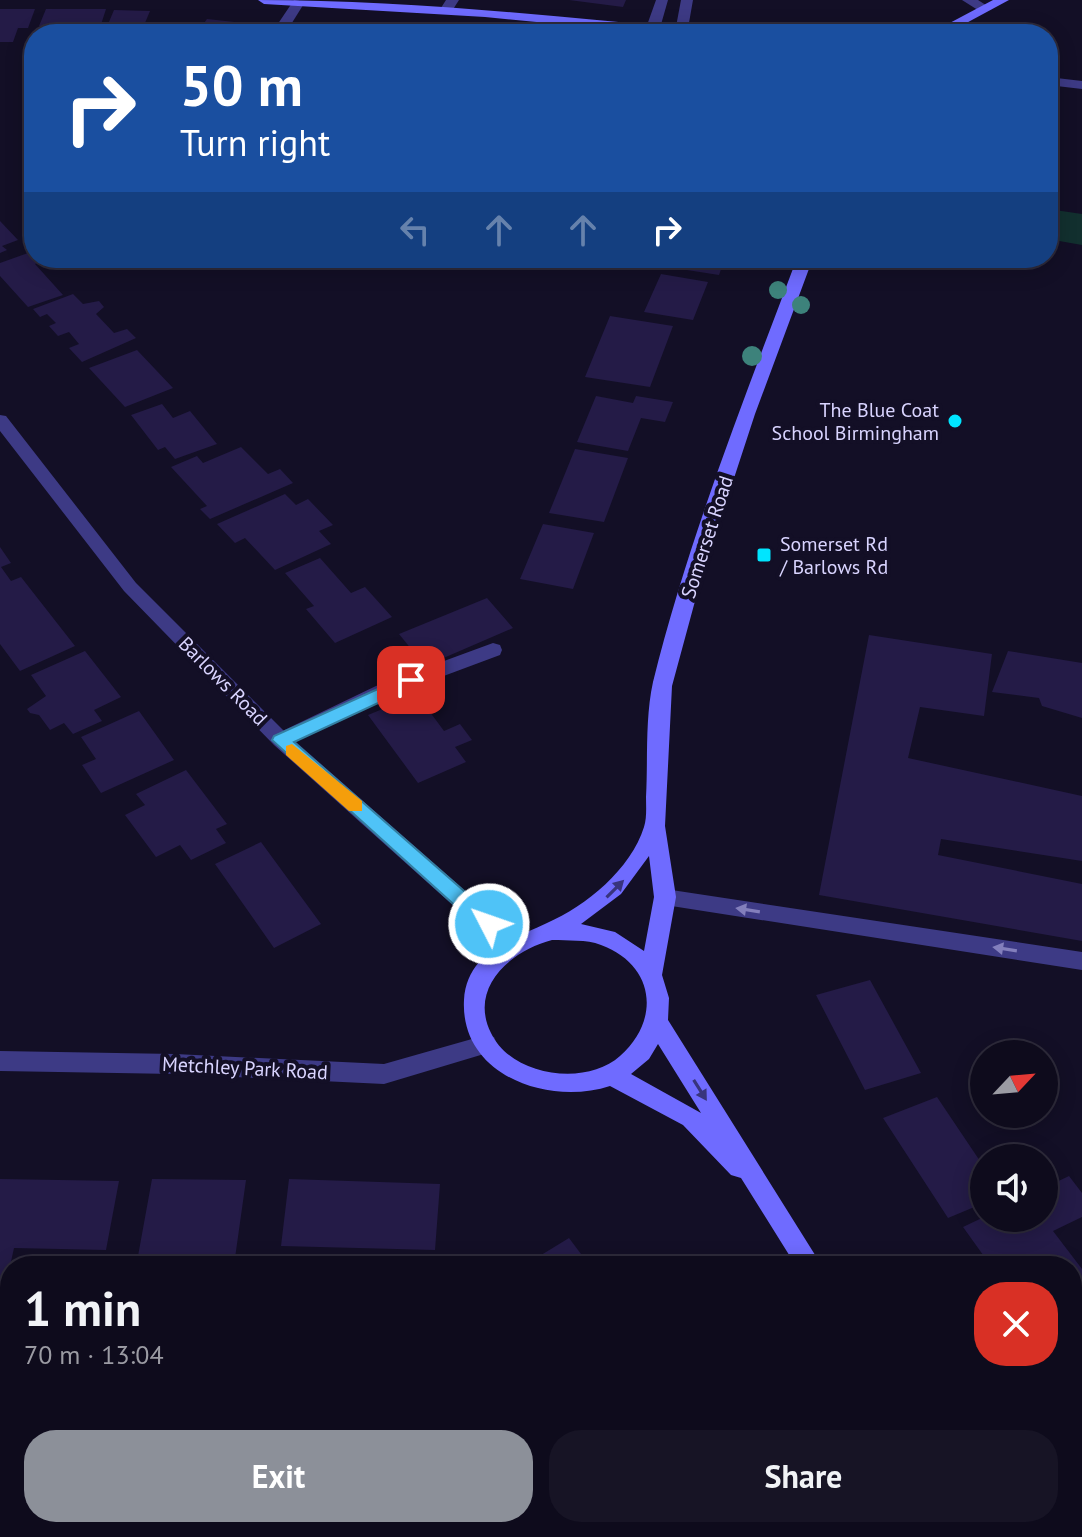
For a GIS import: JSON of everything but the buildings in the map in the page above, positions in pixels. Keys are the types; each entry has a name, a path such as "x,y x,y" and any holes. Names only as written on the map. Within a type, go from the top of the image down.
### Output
{"street":[{"path":"264,0 449,6 616,24"},
{"path":"654,24 662,0"},
{"path":"683,24 687,0"},
{"path":"968,0 986,9"},
{"path":"956,24 1003,0"},
{"path":"285,24 299,2"},
{"path":"1058,82 1082,85"},
{"name":"Somerset Road","path":"651,975 665,897 655,826 662,686 692,579 747,414 801,268"},
{"name":"Barlows Road","path":"0,420 130,587 281,740 512,945"},
{"path":"281,740 383,691 493,650"},
{"name":"Somerset Road","path":"552,931 600,904 621,885 655,826"},
{"path":"665,897 1082,961"},
{"path":"552,931 606,938 635,955 651,975 659,997 658,1024 643,1053 613,1076 581,1084 547,1083 521,1074 486,1044 476,1027 474,1001 478,983 487,966 512,945 552,931"},
{"path":"658,1024 804,1256"},
{"name":"Metchley Park Road","path":"0,1061 175,1064 384,1074 486,1044"},
{"path":"613,1076 691,1118 769,1199"}],"green space":[{"path":"1058,210 1082,214 1082,245 1058,241"}],"slow traffic":[{"path":"292,750 355,806"}],"place":[{"name":"The Blue Coat School Birmingham","path":"955,421"},
{"name":"Somerset Rd / Barlows Rd","path":"764,555"}],"route":[{"path":"411,680 281,740 489,924"}]}
